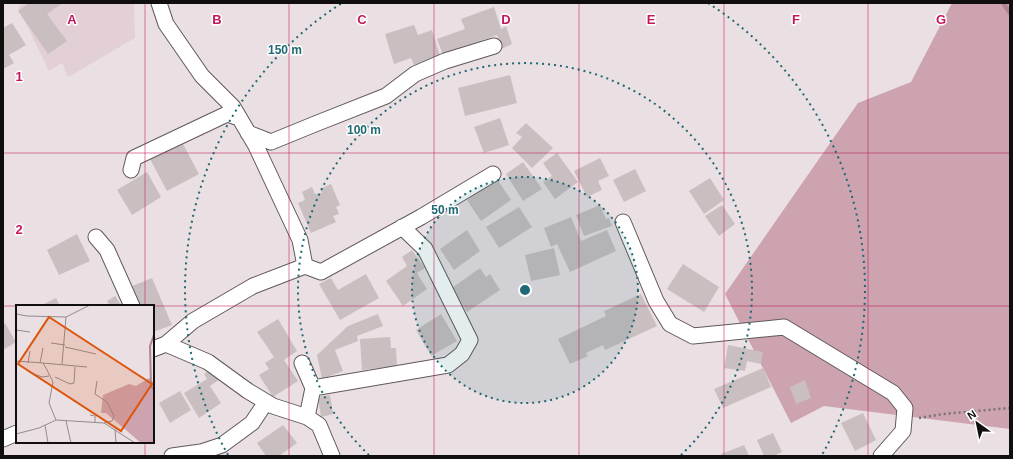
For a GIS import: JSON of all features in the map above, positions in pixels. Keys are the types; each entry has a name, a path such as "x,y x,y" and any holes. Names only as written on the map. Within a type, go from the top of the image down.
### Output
{"street":[{"path":"159,3 166,24 202,76 232,107 256,146 300,240 305,266"},
{"path":"248,133 271,142 386,96 414,74 445,61 494,46"},
{"path":"131,170 134,158 227,114 239,118"},
{"path":"159,347 194,321 253,286 305,266 321,272 493,174"},
{"path":"623,222 656,301 670,324 693,336 784,328 894,393 905,408 903,431 881,456"},
{"path":"313,388 448,365 462,354 470,340 425,249 402,227"},
{"path":"96,237 107,250 132,305"},
{"path":"159,347 208,362 248,391 273,406 307,417 319,425 332,456"},
{"path":"302,363 313,388 307,417"},
{"path":"172,456 201,452 222,445 252,423 266,402"},
{"path":"3,439 16,433"}],"path":[{"path":"904,421 943,414 1010,408"}],"shaded area":[{"path":"23,3 134,3 135,38 68,77 62,63 49,71 18,7"},
{"path":"952,3 1010,3 1010,429 824,406 791,423 725,294 858,103 911,82"}],"building":[{"path":"29,3 63,3 47,14 67,41 48,54 18,11"},
{"path":"494,7 501,29 506,26 512,44 501,49 497,35 443,55 437,39 465,29 461,19"},
{"path":"12,23 26,45 9,55 14,63 3,69 3,28"},
{"path":"414,25 418,35 432,30 440,56 414,65 411,58 394,64 385,34"},
{"path":"510,75 517,103 465,116 458,88"},
{"path":"500,118 509,145 484,153 474,127"},
{"path":"526,123 553,148 532,168 512,148 522,137 516,133"},
{"path":"182,142 199,174 167,191 150,159"},
{"path":"557,153 578,182 555,199 543,182 552,176 543,163"},
{"path":"600,158 609,176 598,181 602,190 587,197 574,171"},
{"path":"523,162 542,189 523,201 506,174"},
{"path":"635,169 646,191 624,202 613,180"},
{"path":"147,172 161,197 132,215 117,190"},
{"path":"710,178 724,200 704,214 689,191"},
{"path":"497,179 511,200 481,221 467,200"},
{"path":"331,184 340,205 336,207 339,214 333,216 336,222 311,233 298,203 305,200 302,192 312,187 315,194 322,193 320,189"},
{"path":"600,205 606,219 609,218 612,226 584,236 576,215"},
{"path":"722,205 735,224 719,236 705,216"},
{"path":"519,207 532,227 499,248 486,227"},
{"path":"571,217 581,241 607,230 616,251 570,272 557,244 551,247 544,228"},
{"path":"467,230 480,251 454,270 440,249"},
{"path":"77,234 90,261 59,275 47,250"},
{"path":"554,248 560,275 531,281 525,255"},
{"path":"412,250 425,268 417,273 427,289 403,306 386,281 407,266 402,257"},
{"path":"683,264 719,287 704,312 667,289"},
{"path":"480,268 486,277 490,274 500,290 467,312 452,288"},
{"path":"366,274 379,298 340,320 319,284 331,278 338,290"},
{"path":"152,278 172,325 154,332 154,305 138,305 130,287"},
{"path":"641,294 657,326 605,350 603,345 586,353 588,356 570,364 558,339 606,316 604,311"},
{"path":"115,296 121,305 109,305 107,301"},
{"path":"56,298 60,305 42,305"},
{"path":"378,314 383,326 357,336 358,341 335,350 343,371 322,379 317,355 348,326"},
{"path":"441,314 457,341 431,356 416,330"},
{"path":"278,319 297,351 284,360 298,381 273,397 259,375 269,369 265,363 274,357 257,332"},
{"path":"5,323 16,342 3,350 3,324"},
{"path":"390,337 391,348 396,348 397,366 362,370 360,339"},
{"path":"728,345 763,352 761,364 747,361 745,371 724,368"},
{"path":"213,368 220,379 210,386 221,403 199,418 184,393 207,379 204,374"},
{"path":"763,368 771,387 723,408 714,389"},
{"path":"805,380 811,398 796,404 790,387"},
{"path":"180,391 191,410 170,423 159,403"},
{"path":"330,395 333,414 321,417 318,397"},
{"path":"863,413 876,440 855,451 841,423"},
{"path":"283,425 297,443 279,456 266,456 257,443"},
{"path":"773,433 782,452 774,456 764,456 757,440"},
{"path":"744,445 749,456 722,456 721,454"}],"waterway":[{"path":"1003,3 1010,13"}]}
